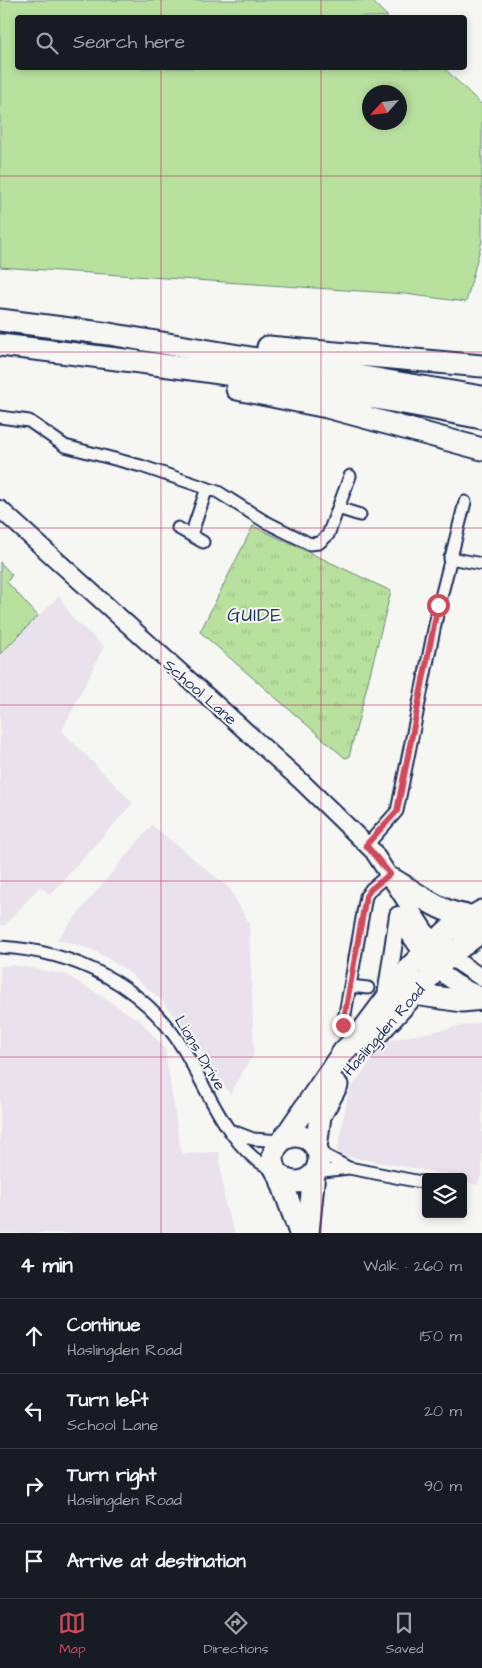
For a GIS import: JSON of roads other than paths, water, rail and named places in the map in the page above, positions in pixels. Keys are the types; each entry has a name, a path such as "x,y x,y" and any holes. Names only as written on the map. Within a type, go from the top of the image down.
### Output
{"highway":[{"path":"0,320 109,334 482,397"},
{"path":"109,334 482,366"},
{"path":"0,345 164,364 298,385 482,418"},
{"path":"31,349 327,407 482,449"},
{"path":"392,877 445,911 459,916 478,919"},
{"name":"Haslingden Road","path":"316,1150 320,1116 331,1093 359,1054 414,994 436,956 447,931 478,919"},
{"name":"Haslingden Road","path":"282,1140 344,1051 358,1036 377,992 436,956"},
{"path":"414,994 462,1002 482,998"},
{"path":"300,1233 273,1158 274,1150 282,1140 301,1137 310,1141 316,1150 318,1161 314,1173 308,1233"},
{"path":"280,1176 296,1182 306,1180 314,1173"}],"main road":[{"name":"School Lane","path":"0,510 301,781 366,845 392,877 425,931 436,956"},
{"path":"392,877 398,915 415,946 482,978"},
{"path":"377,992 398,915"},
{"path":"436,956 460,985 482,998"}],"street":[{"path":"0,417 29,421 54,440 71,448 141,466 225,495 264,521 310,544 320,543 326,537 350,476"},
{"path":"191,535 207,488"},
{"path":"366,845 397,811 450,558 465,502"},
{"path":"338,508 360,515"},
{"path":"178,528 203,542"},
{"path":"450,558 482,564"},
{"path":"343,1025 366,896 371,889 392,877"},
{"name":"Lions Drive","path":"0,947 57,955 93,968 136,996 169,1029 184,1051 214,1107 231,1130 253,1157 280,1176"},
{"path":"350,986 377,992"},
{"path":"231,1130 253,1139 282,1140"},
{"path":"316,1150 349,1168 422,1181"},
{"path":"314,1173 349,1168"}],"district":[{"name":"GUIDE","path":"255,615"}]}
